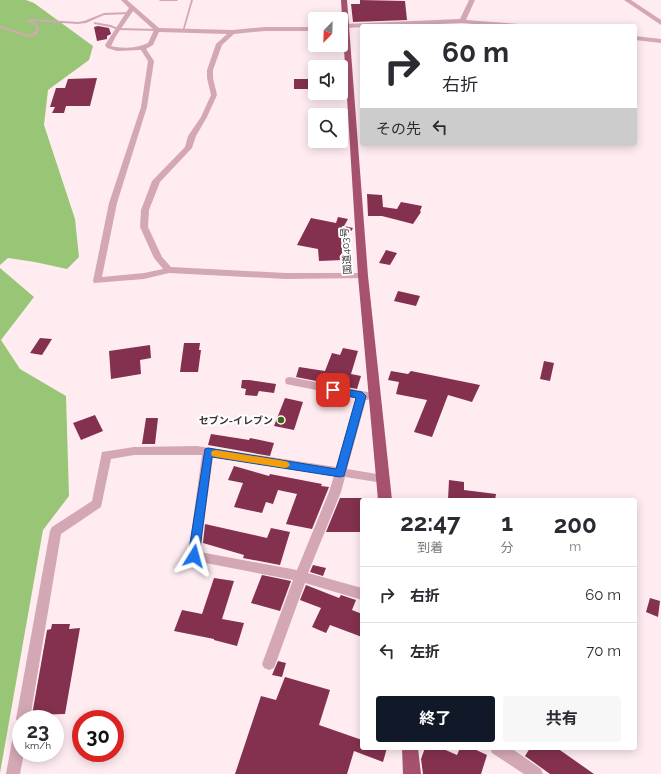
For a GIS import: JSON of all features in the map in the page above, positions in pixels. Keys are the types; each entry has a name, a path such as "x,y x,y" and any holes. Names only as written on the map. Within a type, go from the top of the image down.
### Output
{"highway":[{"name":"国道403号","path":"344,0 344,12"},
{"name":"国道403号","path":"345,52 363,276 386,498"},
{"path":"410,750 412,774"}],"street":[{"path":"124,0 131,10 157,30 232,32 265,29 308,30"},
{"path":"462,21 472,0"},
{"path":"627,0 661,23"},
{"path":"131,10 111,38 108,45 110,47 117,49 143,48 151,44 157,30"},
{"path":"417,24 462,21 496,24"},
{"path":"348,29 360,28"},
{"path":"169,270 158,258 144,227 145,210 156,181 188,148 192,136 204,117 214,95 210,78 210,70 219,44 232,32"},
{"path":"637,38 661,41"},
{"path":"143,48 151,61 148,72 148,89 144,107 113,203 97,281 122,277 144,276 169,270 286,276 363,276"},
{"path":"290,381 362,396 375,396"},
{"path":"269,664 301,576 335,492 362,396"},
{"path":"25,710 56,531 97,504 106,455 134,451 197,450 383,479"},
{"path":"208,452 194,556 301,576 360,593"},
{"path":"501,750 514,757 536,774"},
{"path":"13,774 15,762"}],"lane":[{"path":"160,0 177,0"},
{"path":"183,31 192,0"},
{"path":"0,27 28,36 36,33 38,30 37,26 28,21 31,20 78,23 85,22 104,14 131,10"},
{"path":"95,24 111,26 118,29 157,30"}],"green space":[{"path":"0,0 26,0 34,3 93,46 89,60 48,90 44,125 75,219 79,257 67,269 8,258 0,265"},
{"path":"0,268 34,297 1,340 20,369 66,396 69,496 43,530 0,773"}],"building":[{"path":"360,0 405,1 407,20 353,22 351,4 360,4"},
{"path":"98,26 109,28 111,34 107,36 107,39 97,41 94,27"},
{"path":"97,78 90,106 66,106 64,113 52,113 55,107 50,107 56,88 65,88 68,79"},
{"path":"294,79 308,79 308,89 294,89"},
{"path":"367,194 382,195 383,207 397,209 401,202 422,206 421,212 413,224 382,216 368,216"},
{"path":"338,217 348,219 344,226 353,228 347,238 341,237 343,260 319,261 318,249 297,245 311,218 336,223"},
{"path":"386,250 397,253 390,265 379,263"},
{"path":"398,291 420,296 416,306 394,301"},
{"path":"40,338 52,339 42,355 30,353"},
{"path":"184,343 200,343 199,350 201,350 198,372 180,372"},
{"path":"150,345 151,358 140,360 141,374 111,379 109,351"},
{"path":"343,348 358,351 351,374 361,376 357,389 296,377 299,367 325,371 332,353 340,355"},
{"path":"544,361 554,363 550,381 540,379"},
{"path":"391,371 408,374 411,371 480,385 472,402 448,395 432,437 414,432 427,400 396,394 399,382 388,380"},
{"path":"242,380 276,384 274,393 259,391 257,396 245,395 246,389 241,388"},
{"path":"285,398 303,402 294,430 274,426"},
{"path":"95,415 103,431 81,440 73,423"},
{"path":"146,418 158,418 155,444 142,444"},
{"path":"211,434 249,440 250,438 274,443 270,456 208,445"},
{"path":"234,466 269,476 270,474 322,484 321,486 329,487 312,529 286,524 297,494 278,490 273,504 266,502 262,513 234,507 243,483 228,480"},
{"path":"449,480 464,482 464,490 496,494 495,498 448,498"},
{"path":"340,498 360,498 360,532 326,532"},
{"path":"205,524 267,538 271,528 290,532 280,565 243,558 244,555 203,543"},
{"path":"313,565 326,568 323,576 310,572"},
{"path":"262,575 291,581 280,611 251,603"},
{"path":"214,578 234,581 222,619 244,623 237,646 214,639 174,631 182,610 202,614"},
{"path":"306,585 339,598 341,595 356,600 352,610 360,613 360,636 330,625 326,633 312,627 321,608 300,600"},
{"path":"650,598 660,601 658,617 646,612"},
{"path":"52,624 70,624 69,629 80,628 65,714 64,710 33,710 47,630 51,629"},
{"path":"278,661 286,663 282,677 272,675"},
{"path":"285,677 330,690 319,725 360,739 360,750 386,750 383,762 354,751 347,774 235,774 261,696 276,700"},
{"path":"424,750 446,750 457,755 459,750 476,750 487,755 481,774 423,774 421,759"},
{"path":"529,750 560,750 594,774 550,774 525,756"}],"slow traffic":[{"path":"216,453 285,465"}],"place":[{"name":"セブン-イレブン","path":"281,420"}],"route":[{"path":"194,556 208,452 340,473 362,396 333,390"}]}
